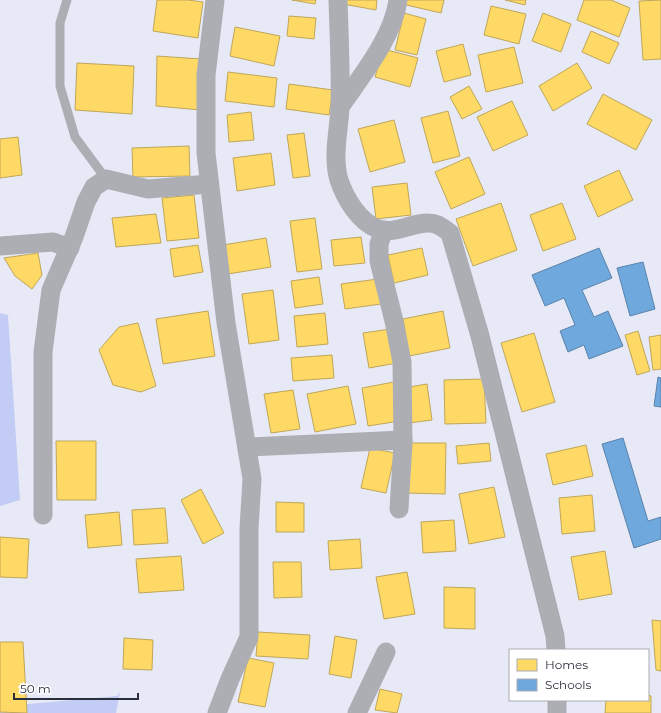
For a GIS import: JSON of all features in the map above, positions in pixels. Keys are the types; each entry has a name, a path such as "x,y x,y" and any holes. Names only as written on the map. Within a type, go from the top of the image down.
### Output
{"street":[{"path":"215,0 206,75 206,153 226,323 252,479 249,528 250,637 230,679 217,713"},
{"path":"338,0 340,107 336,154 339,180 351,204 362,219 378,229 395,231 418,224 436,224 450,233 478,329 514,468 555,636 556,649"},
{"path":"340,107 374,57 396,15 398,0"},
{"path":"43,515 44,352 51,290 70,248 86,202 94,187 106,179 121,181 148,189 209,184"},
{"path":"384,230 379,244 379,261 394,321 402,362 403,440 399,509"},
{"path":"0,246 53,242 70,248"},
{"path":"247,447 403,440"},
{"path":"357,713 386,652"},
{"path":"557,701 557,713"}],"lane":[{"path":"67,0 60,23 60,86 75,137 106,179"}],"shaded area":[{"path":"0,313 8,315 20,500 0,506"},
{"path":"120,692 116,713 0,713 0,707 117,696"}],"building: Homes":[{"path":"157,0 188,0 203,2 198,38 153,31"},
{"path":"292,0 316,0 315,4"},
{"path":"343,0 377,0 376,10 343,4"},
{"path":"403,0 444,0 441,13 402,4"},
{"path":"505,0 526,0 525,5"},
{"path":"584,0 611,0 630,8 619,37 577,20"},
{"path":"661,0 661,59 643,60 639,1"},
{"path":"491,6 526,14 519,44 484,35"},
{"path":"404,13 426,19 417,55 395,50"},
{"path":"543,13 571,24 561,52 532,41"},
{"path":"289,16 316,18 314,39 287,36"},
{"path":"235,27 280,36 274,66 230,56"},
{"path":"591,31 619,43 609,64 582,52"},
{"path":"463,44 471,75 444,82 436,51"},
{"path":"514,47 523,83 486,92 478,55"},
{"path":"383,49 418,58 410,87 375,77"},
{"path":"157,56 201,59 201,110 156,106"},
{"path":"77,63 134,66 132,114 75,110"},
{"path":"577,63 592,88 553,111 539,86"},
{"path":"228,72 277,78 274,107 225,101"},
{"path":"289,84 333,90 329,115 286,109"},
{"path":"469,86 482,109 462,119 450,97"},
{"path":"603,94 652,120 636,150 587,124"},
{"path":"512,101 528,135 493,151 477,117"},
{"path":"448,111 460,156 433,163 421,118"},
{"path":"251,112 254,140 229,142 227,115"},
{"path":"394,120 405,162 370,172 358,129"},
{"path":"304,133 310,176 293,178 287,135"},
{"path":"18,137 22,175 0,178 0,139"},
{"path":"189,146 190,176 133,177 132,148"},
{"path":"271,153 275,185 237,191 233,158"},
{"path":"469,157 485,194 451,209 435,172"},
{"path":"619,170 633,200 598,217 584,186"},
{"path":"407,183 411,215 376,219 372,187"},
{"path":"194,195 199,238 167,241 162,198"},
{"path":"501,203 517,250 473,266 456,219"},
{"path":"562,203 576,239 543,251 530,215"},
{"path":"156,214 161,243 116,247 112,218"},
{"path":"315,218 322,269 297,272 290,221"},
{"path":"361,237 365,263 334,266 331,240"},
{"path":"266,238 271,267 228,274 223,245"},
{"path":"198,245 203,272 174,277 170,249"},
{"path":"422,248 428,275 394,283 388,255"},
{"path":"38,253 42,275 32,289 15,276 4,258"},
{"path":"319,277 323,304 295,308 291,281"},
{"path":"378,279 381,304 345,309 341,284"},
{"path":"273,290 279,340 249,344 242,294"},
{"path":"208,311 215,356 163,364 156,319"},
{"path":"443,311 450,348 409,356 403,319"},
{"path":"325,313 328,344 297,347 294,316"},
{"path":"138,323 156,386 141,392 113,385 99,350 119,327"},
{"path":"391,329 397,363 369,368 363,333"},
{"path":"638,331 650,371 637,375 625,335"},
{"path":"534,333 555,402 522,412 501,343"},
{"path":"661,335 661,369 653,370 649,337"},
{"path":"332,355 334,378 293,381 291,358"},
{"path":"484,379 486,423 445,424 444,380"},
{"path":"394,382 400,421 368,426 362,388"},
{"path":"427,384 432,420 409,423 403,388"},
{"path":"348,386 356,424 315,432 307,394"},
{"path":"293,390 300,429 271,433 264,394"},
{"path":"56,441 96,441 96,500 57,500"},
{"path":"407,443 446,443 445,494 407,493"},
{"path":"489,443 491,461 458,464 456,446"},
{"path":"586,445 593,476 553,485 546,454"},
{"path":"370,448 395,453 386,493 361,488"},
{"path":"494,487 505,537 469,544 459,494"},
{"path":"201,489 224,533 203,544 181,500"},
{"path":"592,495 595,531 562,534 559,498"},
{"path":"276,502 304,503 304,532 276,532"},
{"path":"165,508 168,543 134,545 132,510"},
{"path":"119,512 122,545 88,548 85,515"},
{"path":"454,520 456,551 423,553 421,522"},
{"path":"0,537 29,539 27,578 0,577"},
{"path":"360,539 362,568 330,570 328,541"},
{"path":"605,551 612,594 579,600 571,557"},
{"path":"181,556 184,590 139,593 136,559"},
{"path":"273,562 301,562 302,597 274,598"},
{"path":"407,572 415,614 384,619 376,577"},
{"path":"444,587 475,588 475,629 444,628"},
{"path":"652,620 661,621 661,671 656,670"},
{"path":"258,632 310,635 308,659 256,656"},
{"path":"335,636 357,640 351,678 329,674"},
{"path":"124,638 153,640 152,670 123,669"},
{"path":"0,642 23,642 27,713 0,712"},
{"path":"248,658 274,663 265,707 238,702"},
{"path":"380,689 402,694 397,713 375,710"},
{"path":"649,695 651,696 651,713 605,713 606,701 649,701"}],"building: Schools":[{"path":"599,248 612,278 582,290 594,317 608,311 623,346 589,359 584,345 568,352 560,331 575,325 564,298 545,306 532,275"},
{"path":"643,262 655,309 630,316 617,268"},
{"path":"658,377 661,378 661,407 654,406"},
{"path":"623,438 648,521 661,517 661,539 634,548 602,444"}]}
